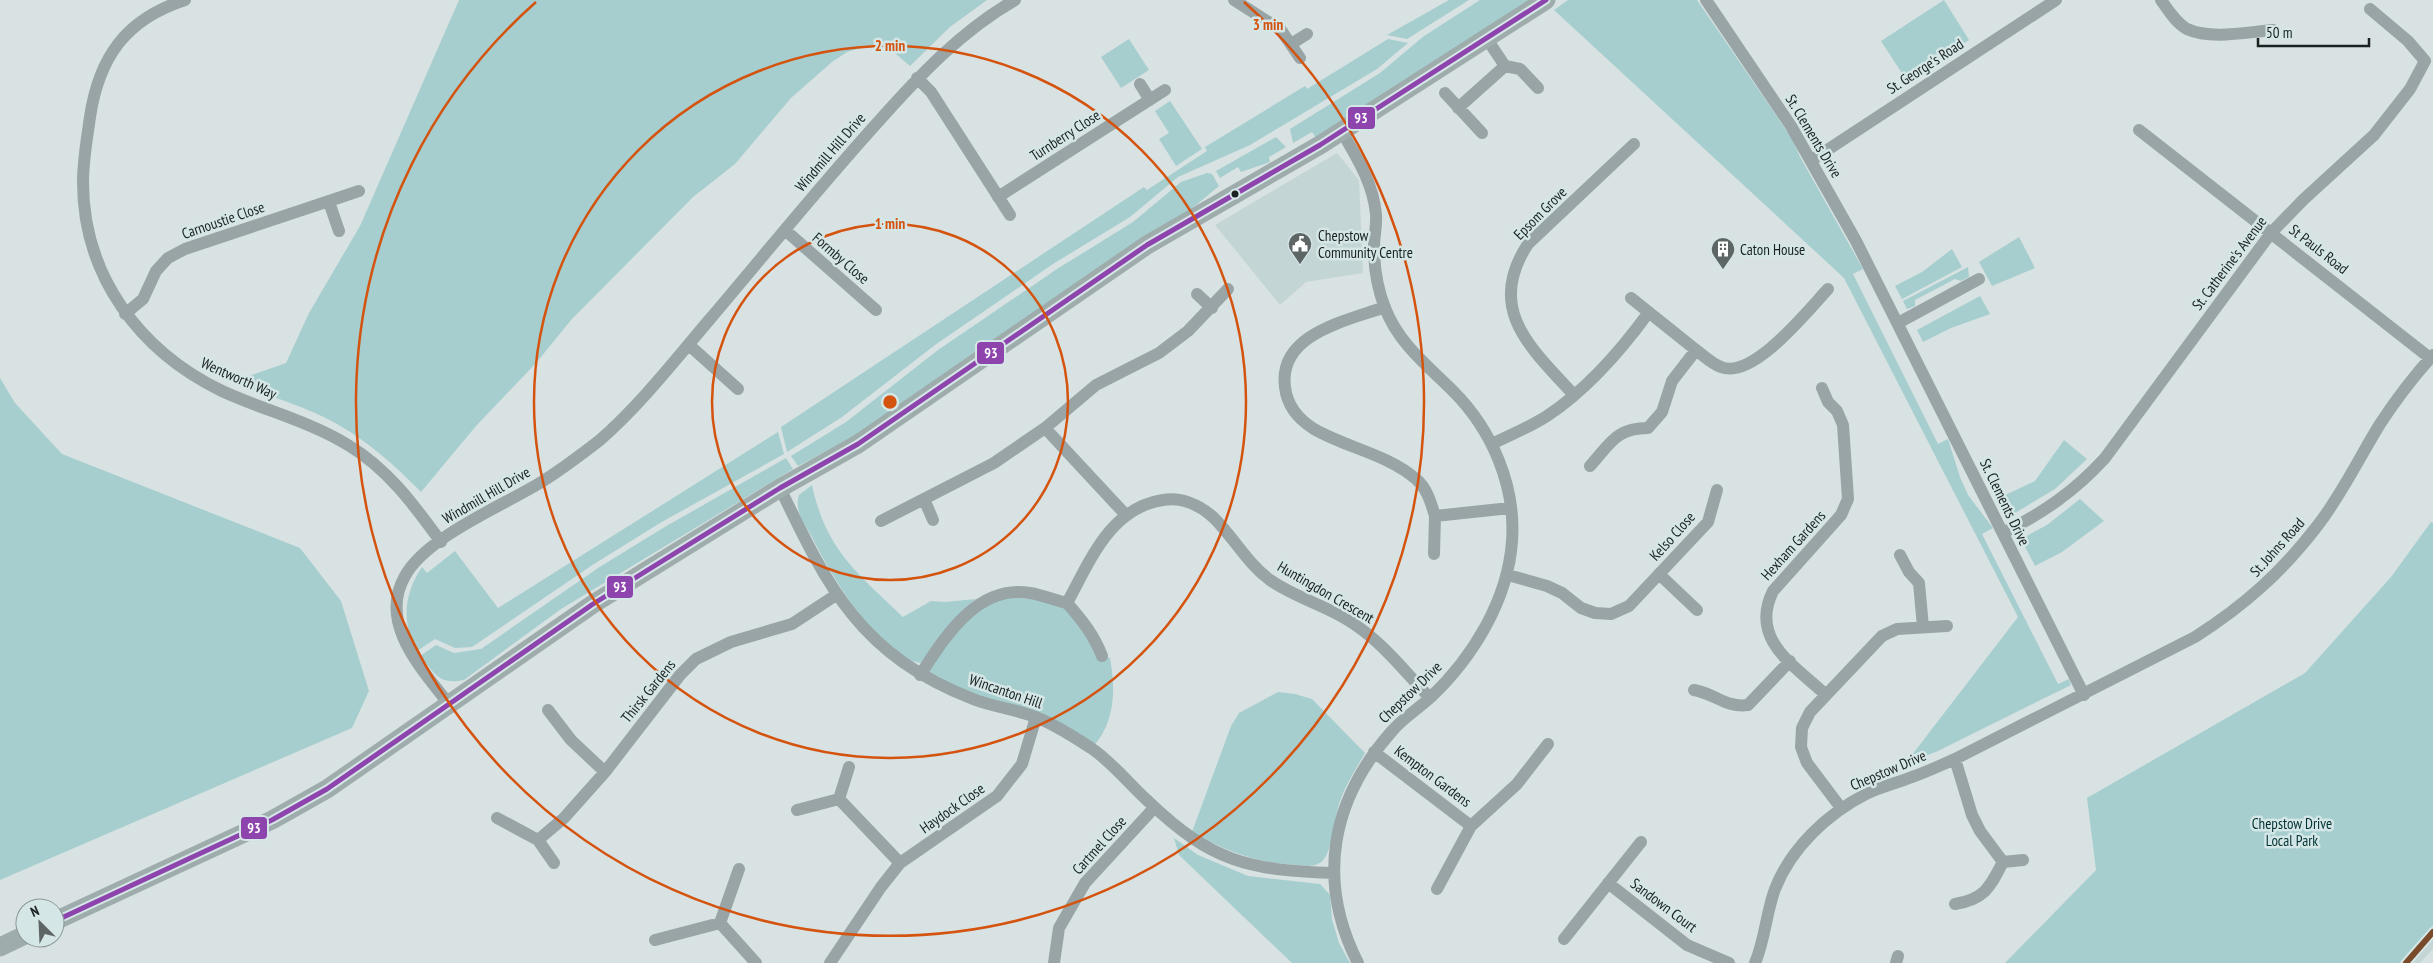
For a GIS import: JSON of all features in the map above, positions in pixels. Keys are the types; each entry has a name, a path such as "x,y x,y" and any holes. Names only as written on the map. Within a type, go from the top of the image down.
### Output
{"main road":[{"path":"65,916 280,816 327,790 448,703 594,604 780,488 858,444 1147,245 1342,132 1487,40 1546,0"},
{"path":"0,946 15,939"}],"street":[{"name":"Wentworth Way","path":"185,0 161,8 141,20 123,37 108,57 98,80 92,103 84,156 85,211 90,237 99,265 125,314 161,354 194,376 223,391 320,429 356,451 394,482 440,542"},
{"name":"Windmill Hill Drive","path":"448,703 413,658 403,640 397,619 398,596 404,576 418,559 465,524 543,481 600,440 647,394 785,230 917,78 964,34 1015,0"},
{"path":"1234,0 1281,30 1300,58"},
{"name":"St. Clements Drive","path":"1706,0 1812,160 1898,323 2084,695"},
{"name":"St. George's Road","path":"1812,160 2056,0"},
{"path":"2161,0 2176,20 2186,28 2216,39 2273,30"},
{"name":"St. Catherine's Avenue","path":"2003,533 2042,513 2065,497 2105,458 2271,233 2303,200 2374,135 2410,89 2425,61 2408,41 2370,9"},
{"path":"1291,44 1307,34"},
{"path":"1487,40 1505,66 1520,69 1538,88"},
{"path":"1458,108 1505,66"},
{"path":"917,78 931,92 1010,215"},
{"path":"1140,84 1150,100"},
{"name":"Turnberry Close","path":"998,197 1165,90"},
{"path":"1445,93 1482,133"},
{"name":"St Pauls Road","path":"2139,130 2432,356"},
{"name":"Chepstow Drive","path":"1342,132 1363,169 1372,190 1376,216 1374,249 1377,276 1385,307 1397,332 1414,355 1473,413 1492,444 1506,485 1512,539 1508,575 1483,632 1455,673 1430,698 1394,729 1374,752 1359,776 1345,805 1336,838 1333,872 1336,906 1347,942 1358,963"},
{"name":"Epsom Grove","path":"1573,394 1529,346 1518,326 1512,306 1510,284 1516,263 1528,244 1634,144"},
{"name":"Carnoustie Close","path":"125,314 143,299 156,271 168,258 185,249 359,191"},
{"path":"329,202 339,231"},
{"name":"Formby Close","path":"785,230 876,310"},
{"path":"1898,323 1979,279"},
{"path":"881,521 994,464 1045,428 1096,385 1159,353 1188,331 1212,308 1228,289"},
{"path":"1631,298 1696,350 1722,368 1737,368 1755,360 1772,348 1828,289"},
{"path":"1197,294 1212,308"},
{"path":"1385,307 1319,331 1304,339 1293,352 1286,366 1284,379 1286,395 1292,408 1302,420 1315,429 1402,469 1418,481 1429,498 1435,516 1434,554"},
{"path":"1492,444 1547,416 1622,349 1649,312"},
{"path":"689,345 738,389"},
{"path":"1589,467 1617,437 1630,428 1648,428 1662,412 1672,381 1696,350"},
{"name":"St. Johns Road","path":"2084,695 2195,638 2231,614 2264,588 2294,556 2319,524 2380,423 2432,356"},
{"name":"Hexham Gardens","path":"1822,388 1828,402 1837,411 1843,425 1848,498 1841,515 1773,591 1766,605 1765,621 1767,634 1790,661 1826,695"},
{"path":"1045,428 1125,514"},
{"name":"Wincanton Hill","path":"780,488 811,552 836,595 877,642 920,675 974,699 1036,717 1092,749 1175,828 1201,845 1228,858 1267,868 1333,872"},
{"name":"Kelso Close","path":"1508,575 1547,586 1562,593 1581,608 1595,613 1612,614 1629,606 1708,522 1716,490"},
{"name":"Huntingdon Crescent","path":"1067,603 1093,554 1125,514 1146,502 1172,498 1195,504 1214,518 1242,553 1269,579 1296,597 1352,622 1371,636 1430,698"},
{"path":"924,499 933,520"},
{"path":"1435,516 1510,508"},
{"path":"1900,555 1909,572 1919,583 1923,627"},
{"name":"Kelso Close","path":"1659,574 1696,610"},
{"path":"920,675 944,638 967,614 993,595 1028,593 1067,603 1083,620 1095,639 1102,656"},
{"name":"Thirsk Gardens","path":"538,840 564,818 606,772 674,682 696,659 731,642 792,624 836,595"},
{"path":"1841,808 1807,763 1801,748 1802,728 1810,712 1882,636 1897,629 1947,626"},
{"path":"1694,690 1710,693 1734,707 1748,705 1790,661"},
{"name":"Chepstow Drive","path":"1755,963 1765,919 1787,865 1819,827 1841,808 1867,793 1914,777 1955,759 2084,695"},
{"path":"548,710 571,740 606,772"},
{"name":"Haydock Close","path":"830,963 880,887 900,863 997,796 1022,764 1036,717"},
{"name":"Kempton Gardens","path":"1437,889 1472,826 1517,784 1548,744"},
{"name":"Kempton Gardens","path":"1374,752 1472,826"},
{"path":"1955,759 1972,815 1980,832 2003,862"},
{"path":"839,799 849,767"},
{"path":"839,799 900,863"},
{"path":"797,810 839,799"},
{"name":"Cartmel Close","path":"1054,963 1059,928 1085,883 1154,808"},
{"path":"497,818 538,840 554,863"},
{"name":"Sandown Court","path":"1564,939 1641,842"},
{"path":"2003,862 2023,860"},
{"path":"1956,904 1971,902 1983,894 1992,884 2003,862"},
{"path":"720,923 739,869"},
{"name":"Sandown Court","path":"1608,883 1687,945 1729,963"},
{"path":"655,940 720,923"},
{"path":"720,923 756,963"}],"shaded area":[{"path":"1337,153 1359,180 1363,273 1306,282 1280,305 1215,225"},
{"path":"2433,925 2433,949 2420,963 2399,963"}],"green space":[{"path":"459,0 987,0 950,27 910,66 882,42 847,52 832,62 791,98 735,164 693,197 572,319 536,363 476,426 421,492 372,447 344,428 305,409 232,382 286,363 309,313 360,226"},
{"path":"1449,0 1469,0 1407,39 1387,35"},
{"path":"1480,0 1532,0 1316,138 1312,132 1293,143 1290,129 1380,73 1424,36"},
{"path":"1568,0 1697,0 1793,140 1799,155 1863,269 1853,274 1938,444 1948,439 1968,495 1993,528 1982,534 2058,684 2069,679 2071,685 1938,751 1905,764 2018,617 1844,278 1554,10"},
{"path":"1944,0 1969,40 1907,81 1881,41"},
{"path":"1129,39 1149,70 1121,88 1101,57"},
{"path":"1388,39 1408,43 1377,69 1250,145 1178,177 1130,217 1053,264 935,345 842,417 787,452 781,427 1144,187 1147,190 1207,151 1205,147 1305,86 1307,89"},
{"path":"1170,101 1202,149 1176,166 1159,139 1169,133 1155,111"},
{"path":"1276,137 1286,147 1269,157 1270,162 1241,172 1238,167 1220,178 1216,171"},
{"path":"1207,173 1212,174 1219,186 1195,206 854,437 798,466 791,456 846,422 938,350 1057,269 1133,222 1181,182"},
{"path":"2019,237 2035,268 1992,286 1979,262"},
{"path":"1952,249 1962,267 1902,299 1895,286 1922,272"},
{"path":"1968,267 1969,277 1961,281 1955,279 1915,300 1915,306 1907,309 1903,301"},
{"path":"1980,296 1990,314 1951,328 1923,342 1917,330"},
{"path":"0,378 15,403 62,454 300,548 341,601 369,691 352,728 0,880"},
{"path":"778,432 784,454 660,523 594,564 472,647 455,648 435,639 417,651 408,629 407,608 411,587 422,567 427,573 455,551 498,608"},
{"path":"2064,440 2087,459 2055,489 2010,516 2001,497 2035,481"},
{"path":"786,458 793,469 561,609 464,680 449,681 438,677 420,656 436,645 454,653 481,649 598,568 663,528"},
{"path":"812,485 818,508 835,544 871,587 903,617 931,601 945,602 976,599 963,610 926,658 920,663 904,657 888,645 872,629 830,570 799,512 799,495"},
{"path":"2080,499 2104,521 2062,552 2035,566 2021,539 2047,525"},
{"name":"Chepstow Drive Local Park","path":"2431,522 2433,523 2433,925 2399,963 2005,963 2096,870 2087,798 2305,673 2391,577"},
{"path":"993,595 1067,603 1102,656 1110,658 1113,682 1112,706 1105,728 1092,748 1036,717 920,675 944,638"},
{"path":"1278,692 1312,699 1365,753 1340,801 1327,854 1321,862 1315,865 1282,864 1255,859 1217,845 1192,832 1231,726 1239,713"},
{"path":"1174,838 1198,855 1248,876 1320,884 1330,895 1332,919 1339,943 1350,963 1292,963 1179,855"}],"transit line":[{"name":"93","path":"65,916 272,820 327,789 593,604 780,488 858,444 1147,245 1320,145 1546,0"},
{"path":"2406,963 2433,932"}],"place":[{"name":"Chepstow Community Centre","path":"1300,265"},
{"name":"Caton House","path":"1723,270"}]}
